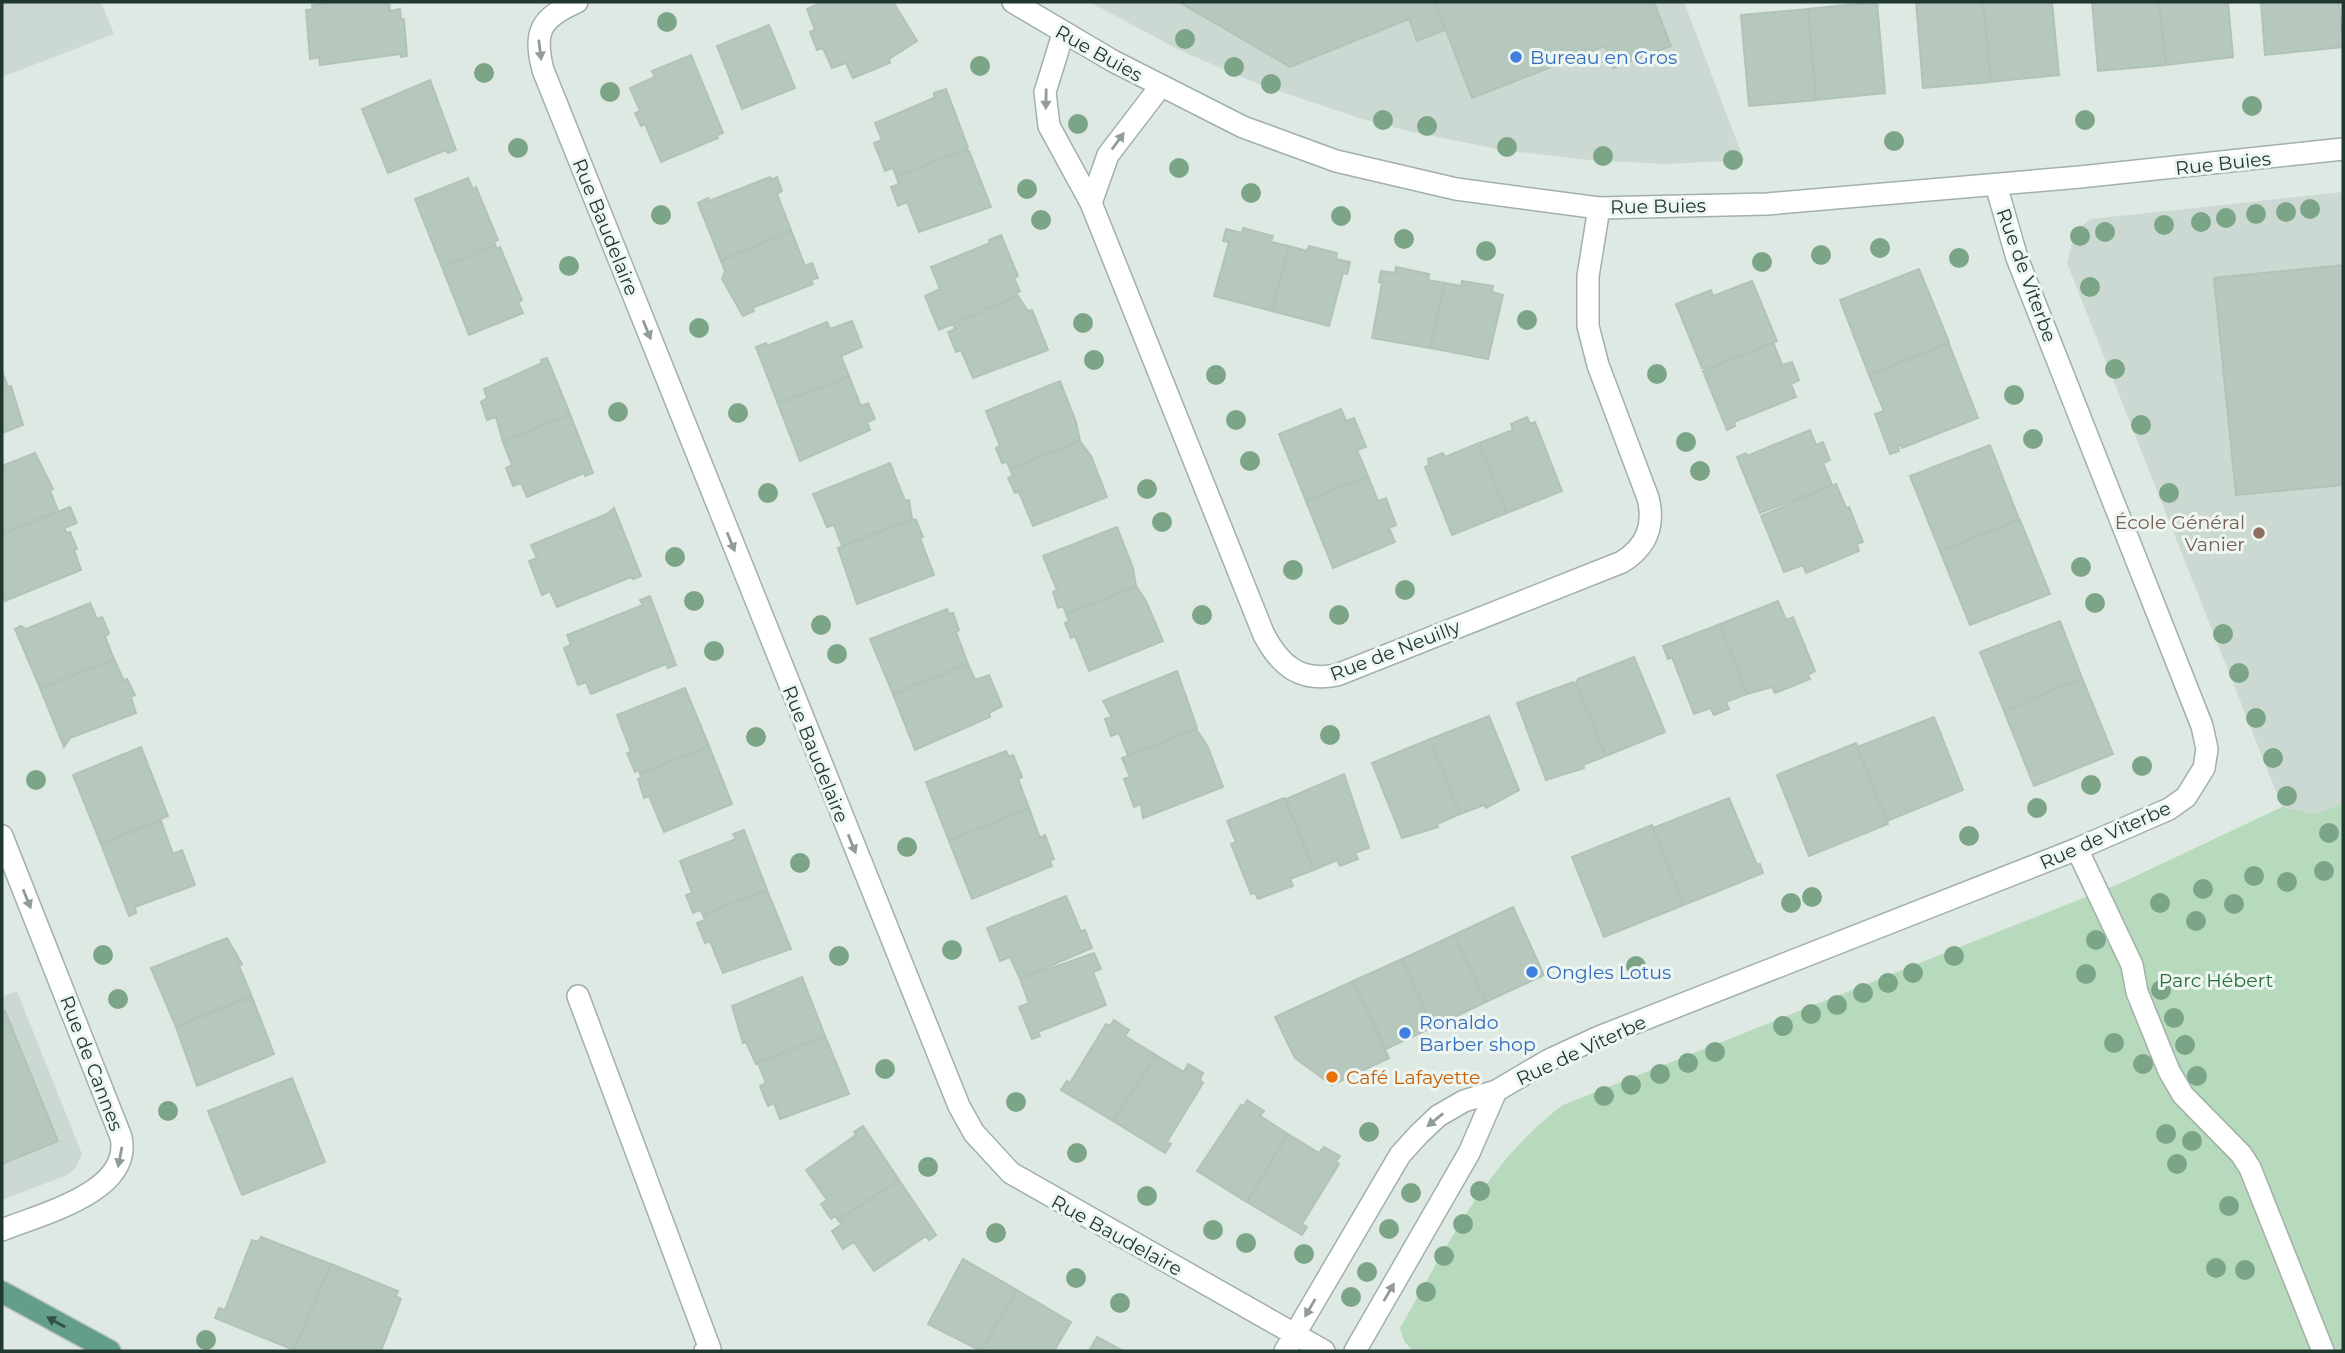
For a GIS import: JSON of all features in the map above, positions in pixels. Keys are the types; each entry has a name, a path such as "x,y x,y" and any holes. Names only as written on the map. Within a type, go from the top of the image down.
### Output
{"main road":[{"path":"2,1292 110,1351"}],"street":[{"name":"Rue Baudelaire","path":"578,2 548,18 541,27 538,53 543,70 959,1106 974,1133 1011,1173 1290,1343 1324,1351"},
{"name":"Rue Buies","path":"1013,2 1063,34 1160,87 1242,127 1336,161 1456,189 1599,208 1767,204 1996,185 2343,149"},
{"name":"Rue de Neuilly","path":"1063,34 1045,92 1049,126 1091,203 1264,635 1276,655 1292,671 1319,678 1337,675 1622,562 1642,544 1650,530 1652,513 1598,365 1588,326 1588,276 1599,208"},
{"path":"1091,203 1108,155 1160,87"},
{"name":"Rue de Viterbe","path":"1290,1343 1400,1155 1438,1116 1464,1101 1496,1091 1549,1060 1599,1037 2077,849 2169,809 2186,797 2204,768 2207,749 2202,726 2017,258 1996,185"},
{"name":"Rue de Cannes","path":"2,836 121,1137 123,1153 118,1168 103,1184 77,1199 2,1230"},
{"path":"2077,849 2132,965 2137,992 2169,1071 2183,1095 2241,1154 2250,1168 2323,1351"},
{"path":"578,996 708,1350"},
{"name":"Rue de Viterbe","path":"1355,1351 1469,1153 1496,1091"}],"shaded area":[{"path":"2,2 101,2 114,34 2,77"},
{"path":"1090,2 1684,2 1744,160 1666,164 1588,160 1502,150 1408,131 1359,118 1258,84 1179,50"},
{"name":"École Général Vanier","path":"2343,192 2343,803 2315,814 2282,807 2067,263 2075,231 2091,219"},
{"path":"17,991 82,1154 75,1169 67,1175 2,1200 2,997"}],"green space":[{"name":"Parc Hébert","path":"2343,803 2343,1351 1413,1351 1404,1341 1400,1328 1470,1208 1512,1152 1563,1105 2121,883 2282,807 2315,814"}],"building":[{"path":"335,2 389,2 390,11 400,9 401,20 404,19 407,56 401,57 400,54 320,65 319,57 310,59 306,10 313,9 312,5"},
{"path":"823,2 893,2 917,41 889,59 890,63 853,78 846,63 832,68 823,48 817,50 810,32 815,30 807,9"},
{"path":"1179,2 1435,2 1445,30 1417,41 1409,19 1290,67"},
{"name":"Bureau en Gros","path":"1435,2 1654,2 1671,46 1613,68 1605,46 1472,98"},
{"path":"1877,2 1885,93 1816,100 1808,9"},
{"path":"1916,2 1983,2 1991,82 1923,88"},
{"path":"1983,2 2052,2 2059,75 1991,82"},
{"path":"2092,2 2159,2 2166,65 2098,71"},
{"path":"2159,2 2228,2 2233,57 2166,65"},
{"path":"2261,2 2339,2 2343,47 2265,55"},
{"path":"1808,9 1816,100 1749,106 1741,15"},
{"path":"769,25 795,88 742,109 717,46"},
{"path":"691,55 723,133 717,135 718,138 661,162 645,124 641,126 635,113 640,111 630,88 655,77 652,71"},
{"path":"430,80 456,150 448,153 446,150 388,173 362,109"},
{"path":"946,89 968,147 966,150 896,176 893,168 885,171 874,143 882,140 875,123 934,98 934,93"},
{"path":"969,151 991,207 919,232 907,202 898,206 891,187 899,184 896,176"},
{"path":"770,177 771,180 777,177 782,191 777,194 791,230 721,261 698,203"},
{"path":"468,178 473,189 476,187 498,240 494,242 495,245 442,267 415,199"},
{"path":"1243,228 1273,236 1271,242 1289,246 1272,311 1214,296 1229,242 1223,241 1226,229 1242,233"},
{"path":"791,230 805,266 812,263 818,278 811,280 813,284 752,308 754,311 743,316 722,279 725,271 721,261"},
{"path":"1001,235 1018,276 1014,278 1020,291 1016,293 1018,296 939,330 925,296 940,289 931,267 990,243 989,240"},
{"path":"495,245 497,249 500,247 522,300 518,302 523,313 469,335 442,267"},
{"path":"1289,246 1307,251 1309,246 1337,253 1336,259 1350,262 1347,274 1343,273 1329,326 1272,311"},
{"path":"2343,265 2343,485 2236,495 2214,278"},
{"path":"1396,267 1429,274 1428,280 1445,283 1430,348 1372,338 1382,283 1379,282 1381,271 1395,273"},
{"path":"1919,269 1949,342 1869,375 1840,300"},
{"path":"1462,281 1493,286 1492,292 1503,295 1488,359 1430,348 1445,283 1461,286"},
{"path":"1752,281 1777,341 1706,369 1702,368 1676,304 1711,290 1713,296"},
{"path":"1018,296 1028,311 1032,310 1048,350 973,378 961,350 956,352 948,332 955,329 953,324"},
{"path":"852,321 862,347 841,356 849,376 778,404 756,347 766,343 767,346 827,322 830,329"},
{"path":"1773,342 1782,365 1792,362 1799,380 1791,384 1796,397 1734,422 1735,426 1727,430 1703,371"},
{"path":"1949,344 1978,418 1902,448 1901,445 1898,446 1899,451 1890,454 1875,414 1884,411 1869,375"},
{"path":"547,358 570,414 503,442 496,417 487,420 481,402 487,398 484,389 542,363 541,360"},
{"path":"2,371 8,387 11,386 23,425 2,433"},
{"path":"849,376 861,406 868,403 875,419 867,422 870,430 800,461 778,404"},
{"path":"1060,381 1076,422 1080,441 1010,469 1007,462 1002,463 996,448 1000,446 986,411"},
{"path":"1341,409 1346,421 1354,418 1366,447 1357,450 1368,476 1306,501 1279,434"},
{"path":"570,414 593,473 585,476 584,473 527,497 521,483 513,486 506,468 512,465 503,442"},
{"path":"1527,417 1530,424 1535,422 1562,491 1507,513 1479,443 1513,430 1511,424"},
{"path":"1810,430 1816,445 1823,442 1830,460 1823,463 1832,485 1760,513 1737,457 1746,453 1747,456"},
{"path":"1080,441 1091,456 1107,497 1033,526 1019,492 1015,493 1008,478 1013,476 1010,469"},
{"path":"1479,443 1507,513 1452,535 1425,467 1429,465 1428,459 1443,453 1445,457"},
{"path":"1990,445 2019,519 1940,551 1910,476"},
{"path":"35,453 53,489 50,490 58,511 2,534 2,466"},
{"path":"890,463 905,501 909,500 912,519 842,546 834,525 827,527 813,494"},
{"path":"1368,476 1378,501 1386,498 1396,525 1389,528 1395,542 1333,568 1306,501"},
{"path":"1836,484 1863,542 1857,544 1859,551 1806,573 1803,565 1784,572 1761,516"},
{"path":"70,507 77,523 64,528 67,533 70,532 77,549 74,550 81,570 5,601 2,594 2,534"},
{"path":"614,508 641,576 633,579 631,577 557,607 550,591 542,595 529,561 537,558 531,545 607,514"},
{"path":"912,519 916,520 923,537 920,538 934,575 857,604 838,548"},
{"path":"2020,520 2050,594 1970,625 1940,551"},
{"path":"1117,527 1133,568 1136,586 1066,614 1063,606 1058,608 1053,592 1057,590 1043,556"},
{"path":"1136,586 1146,601 1163,641 1089,671 1075,636 1071,638 1065,623 1069,621 1066,614"},
{"path":"650,596 676,665 668,668 666,664 591,694 586,682 578,685 564,648 571,645 567,635 643,605 640,600"},
{"path":"1778,601 1786,620 1793,617 1815,671 1808,675 1810,679 1775,693 1772,687 1747,694 1720,624"},
{"path":"90,603 97,619 102,617 109,633 105,637 114,659 40,688 15,629 21,626 26,629"},
{"path":"947,609 949,614 953,613 959,630 956,632 968,664 893,694 870,639"},
{"path":"2060,621 2082,678 2004,711 1980,652"},
{"path":"1720,624 1747,694 1726,702 1729,709 1714,715 1710,708 1694,714 1672,657 1668,659 1663,646"},
{"path":"1634,657 1665,732 1606,756 1576,684 1578,679"},
{"path":"114,659 124,681 127,679 135,695 131,697 136,713 70,738 64,747 40,688"},
{"path":"968,664 975,680 989,675 1002,706 989,713 990,717 915,750 893,694"},
{"path":"1177,671 1197,728 1128,756 1119,733 1111,736 1105,719 1112,717 1103,701"},
{"path":"2082,678 2113,754 2034,786 2004,711"},
{"path":"1573,682 1606,756 1583,765 1584,768 1546,780 1517,703"},
{"path":"685,688 709,746 640,774 639,770 635,772 627,753 631,752 617,715"},
{"path":"1489,716 1519,790 1486,808 1484,805 1460,814 1430,739"},
{"path":"1934,717 1963,790 1887,821 1857,747"},
{"path":"1196,729 1207,745 1223,787 1143,818 1141,804 1134,807 1124,779 1130,777 1122,758"},
{"path":"1430,739 1460,814 1437,824 1438,827 1402,838 1372,763"},
{"path":"1856,743 1888,824 1809,856 1777,775"},
{"path":"709,746 732,804 664,832 649,796 644,798 638,779 642,777 640,774"},
{"path":"141,747 168,816 101,844 73,775"},
{"path":"1006,751 1009,757 1013,755 1022,777 1018,779 1029,808 949,841 926,782"},
{"path":"1344,774 1369,848 1355,853 1358,859 1340,866 1337,860 1314,870 1286,799"},
{"path":"1284,798 1314,870 1290,879 1293,886 1258,899 1255,893 1251,894 1231,844 1236,842 1227,821"},
{"path":"1729,798 1757,865 1760,864 1763,873 1684,905 1653,828"},
{"path":"1029,808 1040,838 1045,835 1054,859 1050,860 1052,866 972,899 949,841"},
{"path":"161,821 173,854 182,850 195,885 135,907 136,913 129,916 101,844"},
{"path":"1652,825 1684,905 1604,937 1572,857"},
{"path":"744,830 767,890 703,915 700,910 693,913 686,895 692,893 680,861 736,839 733,834"},
{"path":"767,890 791,949 723,973 710,941 705,943 697,923 705,920 703,915"},
{"path":"1066,896 1081,932 1085,930 1092,948 1020,979 1010,957 1000,961 987,928"},
{"path":"1513,907 1544,975 1486,1002 1454,935"},
{"path":"1454,935 1486,1002 1433,1027 1402,959"},
{"path":"227,938 242,964 239,966 252,997 176,1027 151,968"},
{"path":"1094,953 1101,969 1093,972 1106,1005 1038,1032 1040,1036 1032,1039 1019,1007 1029,1003 1020,979"},
{"path":"1402,959 1433,1027 1386,1049 1353,981"},
{"path":"802,977 825,1036 756,1064 746,1042 743,1043 732,1006"},
{"path":"1353,981 1389,1058 1332,1085 1295,1058 1275,1017"},
{"path":"246,997 252,997 274,1054 197,1086 176,1027"},
{"path":"5,1011 58,1141 2,1164 2,1012"},
{"path":"1114,1020 1129,1030 1125,1036 1156,1055 1113,1121 1061,1090 1067,1081 1070,1083 1106,1024 1110,1026"},
{"path":"825,1036 849,1094 780,1119 774,1103 768,1106 760,1086 766,1083 758,1063"},
{"path":"1156,1055 1184,1072 1188,1064 1203,1073 1200,1080 1203,1083 1167,1142 1171,1144 1165,1153 1113,1121"},
{"path":"292,1078 325,1162 242,1195 208,1111"},
{"path":"1247,1100 1264,1111 1260,1116 1288,1134 1247,1202 1197,1171"},
{"path":"863,1126 899,1180 838,1220 836,1216 831,1219 821,1204 827,1200 806,1170 856,1135 854,1132"},
{"path":"1288,1134 1319,1153 1324,1147 1340,1156 1336,1162 1339,1164 1302,1224 1307,1227 1302,1235 1247,1202"},
{"path":"899,1180 936,1235 929,1240 926,1236 874,1271 854,1242 843,1249 832,1231 842,1224 838,1220"},
{"path":"261,1237 331,1264 294,1350 215,1318 219,1308 225,1310 252,1240 258,1242"},
{"path":"963,1259 1017,1290 981,1351 928,1324"},
{"path":"331,1264 398,1291 396,1296 401,1299 381,1351 294,1350"},
{"path":"1017,1290 1071,1322 1054,1351 981,1351"},
{"path":"1097,1337 1123,1351 1089,1351"}],"place":[{"name":"Bureau en Gros","path":"1516,57"},
{"name":"École Général Vanier","path":"2259,533"},
{"name":"Ongles Lotus","path":"1532,972"},
{"name":"Ronaldo Barber shop","path":"1405,1033"},
{"name":"Café Lafayette","path":"1332,1077"}]}
